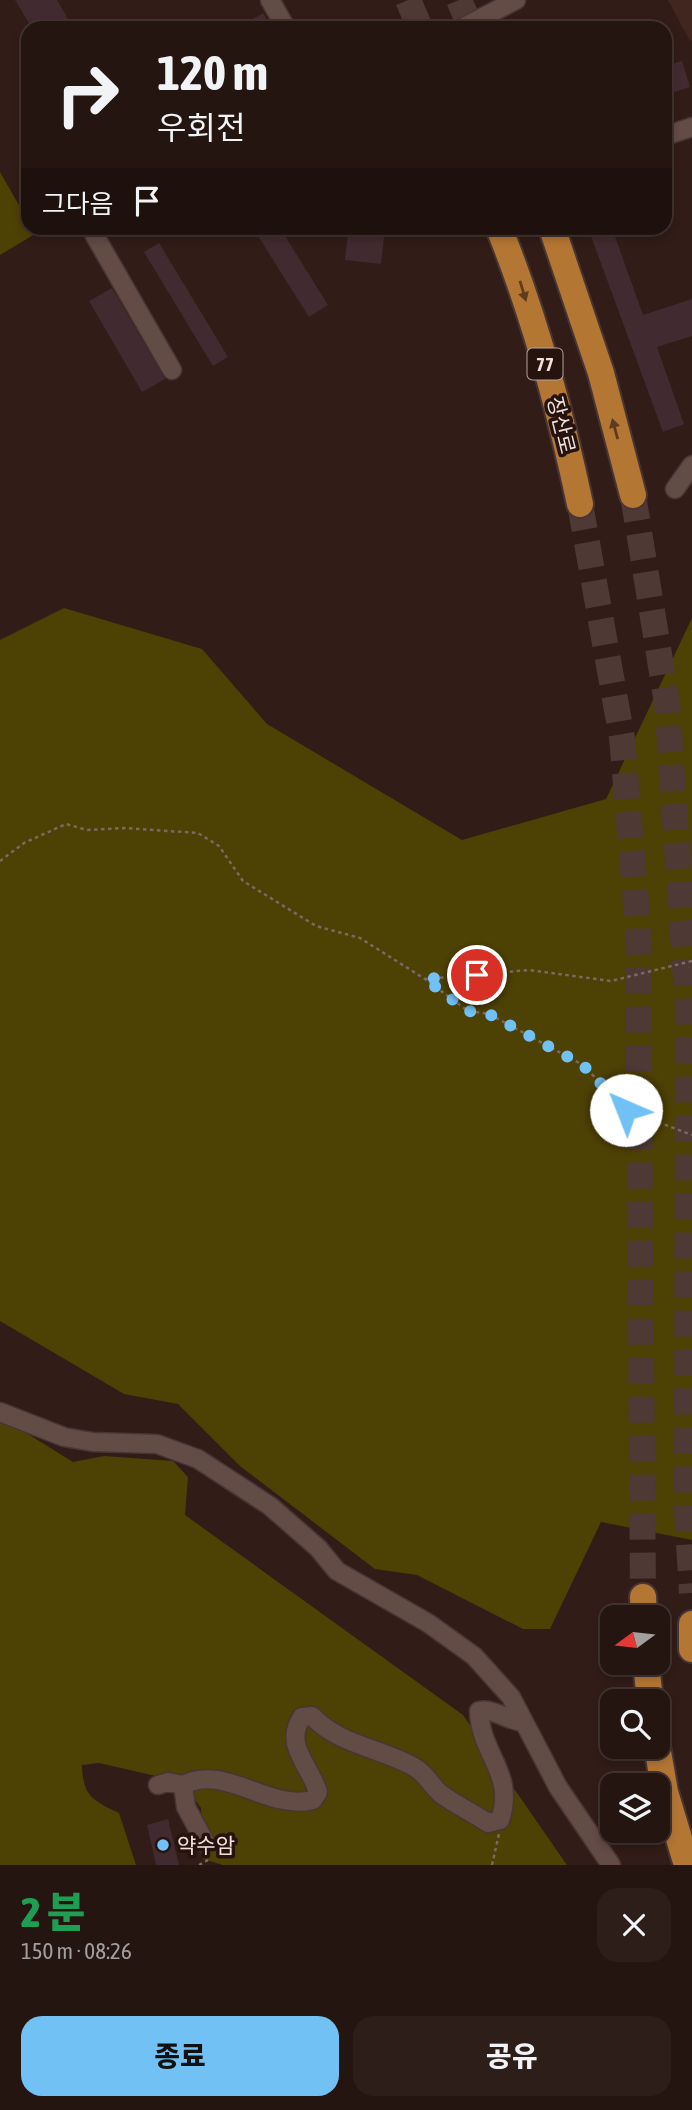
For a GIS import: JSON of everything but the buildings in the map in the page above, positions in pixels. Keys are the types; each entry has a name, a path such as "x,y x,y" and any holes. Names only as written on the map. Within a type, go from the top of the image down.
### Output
{"highway":[{"name":"장산로","path":"502,235 519,277 552,387 580,504"},
{"name":"77","path":"554,235 601,373 633,495"},
{"path":"692,1624 692,1649"},
{"path":"670,1809 687,1865"},
{"path":"670,1825 676,1865"}],"street":[{"path":"270,0 282,21"},
{"path":"476,21 516,0"},
{"path":"672,134 692,127"},
{"path":"96,235 172,370"},
{"path":"675,489 692,465"},
{"path":"0,1412 64,1437 93,1442 157,1444 198,1459 270,1506 318,1548 337,1571 428,1623 474,1656 511,1697 558,1787 611,1865"},
{"path":"158,1785 168,1782 183,1785 197,1778 215,1779 273,1799 298,1803 313,1800 318,1792 295,1744 295,1728 302,1717 312,1716 323,1728 337,1735 396,1756 419,1769 440,1793 488,1823 500,1820 507,1801 504,1781 479,1725 479,1711 489,1709 512,1721 524,1722"},
{"path":"183,1785 186,1807 206,1844"}],"path":[{"path":"0,861 24,843 66,824 87,830 125,828 198,833 219,846 243,881 316,926 360,938 425,979 468,1011 489,1014 583,1065 626,1110 692,1135"},
{"path":"425,979 529,970 611,981 692,961"},
{"path":"492,1865 498,1845 500,1820"}],"shaded area":[{"path":"668,0 692,0 692,40 690,41"},
{"path":"0,172 21,209 21,235 33,235 0,255"},
{"path":"64,608 202,649 267,724 462,840 606,799 692,618 692,1540 601,1522 550,1629 523,1629 417,1575 375,1569 240,1466 178,1404 124,1394 0,1321 0,640"},
{"path":"0,1421 23,1431 73,1462 104,1456 173,1461 188,1477 185,1515 463,1715 567,1865 223,1865 203,1859 201,1808 182,1782 99,1763 82,1765 84,1784 91,1796 119,1813 136,1865 0,1865"}],"tunnel":[{"path":"408,0 417,21"},
{"path":"459,0 468,21"},
{"path":"633,495 667,703 688,1007 687,1509 692,1593"},
{"path":"580,504 622,738 638,926 643,1597"}],"place":[{"name":"약수암","path":"163,1845"}],"route":[{"path":"477,975 425,979 468,1011 489,1014 583,1065 626,1110"}]}
